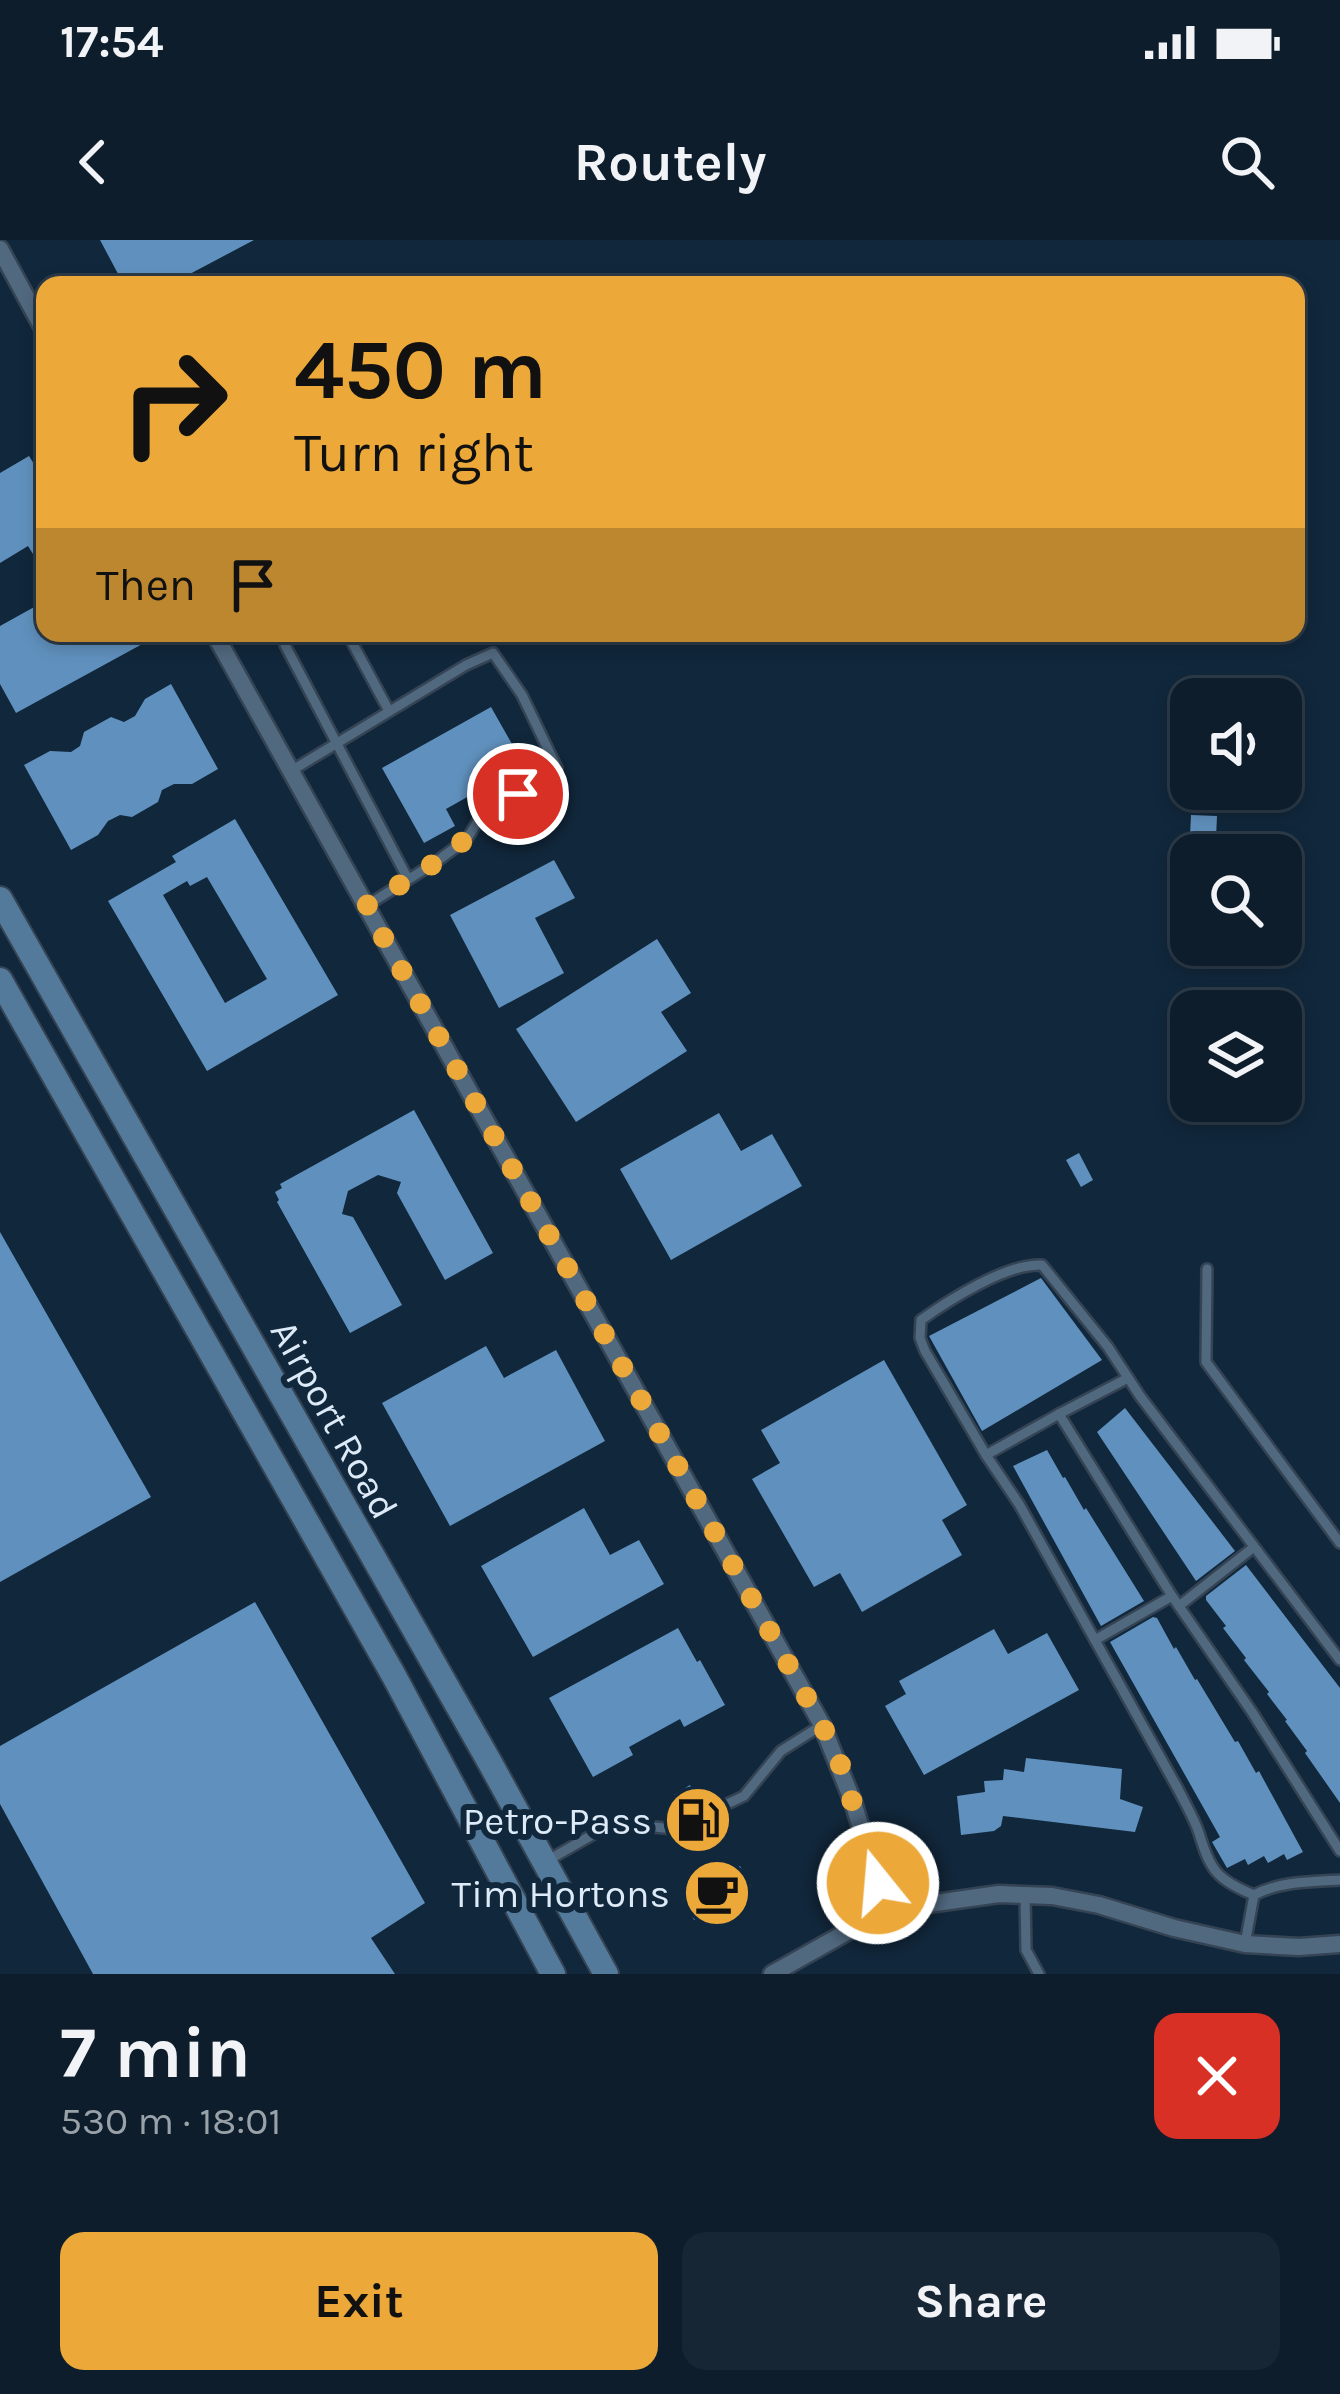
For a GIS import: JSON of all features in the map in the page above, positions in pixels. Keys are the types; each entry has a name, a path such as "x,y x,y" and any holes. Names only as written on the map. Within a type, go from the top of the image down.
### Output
{"main road":[{"name":"Airport Road","path":"0,899 606,1974"},
{"name":"Airport Road","path":"0,980 394,1676 554,1974"}],"street":[{"path":"0,249 36,315"},
{"path":"219,642 822,1725 854,1802 886,1910"},
{"path":"772,1974 886,1910 999,1894 1052,1896 1099,1905 1245,1944 1340,1944"}],"lane":[{"path":"352,642 389,711"},
{"path":"285,645 409,879"},
{"path":"291,771 466,665 494,653 522,695 556,768 479,819 466,839 366,906"},
{"path":"1340,1660 1042,1264 1029,1264 986,1282 921,1321 925,1351 1019,1504 1178,1789 1210,1865 1230,1885 1254,1894 1288,1883 1340,1880"},
{"path":"1207,1269 1206,1362 1340,1543"},
{"path":"986,1455 1128,1378"},
{"path":"1059,1414 1340,1851"},
{"path":"1180,1606 1254,1547"},
{"path":"1095,1640 1172,1595"},
{"path":"706,1814 744,1796 782,1751 822,1725"},
{"path":"545,1862 614,1823 674,1829 689,1822"},
{"path":"1245,1944 1254,1894"},
{"path":"1024,1895 1026,1950 1039,1974"}],"building":[{"path":"100,240 254,240 186,276 119,276"},
{"path":"29,456 36,467 36,552 28,546 0,563 0,473"},
{"path":"36,606 36,642 146,642 16,713 0,684 0,626"},
{"path":"171,684 218,769 192,784 162,790 158,802 132,817 120,815 108,821 98,835 71,850 24,765 50,751 71,752 80,746 84,732 111,717 124,722 135,716 145,699"},
{"path":"491,707 524,765 446,809 455,826 424,843 382,768"},
{"path":"1191,815 1217,816 1216,834 1190,834"},
{"path":"235,819 338,995 207,1071 108,901 176,862 172,856","holes":["207,877 267,979 225,1003 163,895 187,881 190,886"]},
{"path":"554,860 575,898 535,918 564,973 499,1008 450,915"},
{"path":"657,939 691,993 661,1012 687,1051 576,1122 516,1029"},
{"path":"414,1110 493,1253 445,1280 397,1193 401,1182 378,1175 348,1191 342,1214 353,1217 402,1305 350,1333 275,1192 282,1188 280,1184"},
{"path":"719,1113 741,1151 772,1134 802,1186 671,1260 620,1169"},
{"path":"1079,1153 1093,1180 1081,1187 1066,1160"},
{"path":"0,1232 151,1497 0,1582"},
{"path":"1041,1278 1102,1360 982,1431 929,1336"},
{"path":"486,1346 504,1378 556,1350 605,1441 450,1526 382,1403"},
{"path":"884,1360 967,1505 942,1520 962,1555 862,1612 840,1573 814,1587 752,1479 780,1463 761,1430"},
{"path":"1125,1408 1235,1551 1196,1581 1097,1432"},
{"path":"1047,1450 1144,1601 1101,1626 1013,1466"},
{"path":"584,1508 610,1555 639,1540 664,1584 533,1657 481,1566"},
{"path":"1246,1565 1340,1688 1340,1803 1206,1600"},
{"path":"255,1602 425,1903 371,1938 395,1974 93,1974 0,1804 0,1746"},
{"path":"1153,1617 1256,1773 1259,1771 1303,1852 1287,1860 1284,1854 1268,1863 1264,1856 1248,1865 1245,1859 1227,1868 1212,1842 1220,1837 1110,1642"},
{"path":"678,1628 725,1705 684,1727 680,1719 629,1747 633,1755 593,1777 549,1698"},
{"path":"994,1629 1008,1654 1047,1633 1079,1690 924,1775 885,1706 906,1694 899,1681"},
{"path":"1026,1758 1122,1769 1120,1799 1143,1807 1135,1832 1003,1816 994,1831 961,1835 957,1796 985,1792 984,1781 1003,1780 1004,1769 1024,1772"},
{"path":"690,1785 702,1806 698,1819 711,1822 719,1837 703,1846 694,1830 697,1817 685,1814 674,1795"},
{"name":"Tim Hortons","path":"740,1866 751,1886 694,1920 683,1900"}],"place":[{"name":"Petro-Pass","path":"698,1820"},
{"name":"Tim Hortons","path":"717,1893"}],"route":[{"path":"518,794 479,819 466,839 433,864 366,906 822,1725 854,1802 878,1883"}]}
